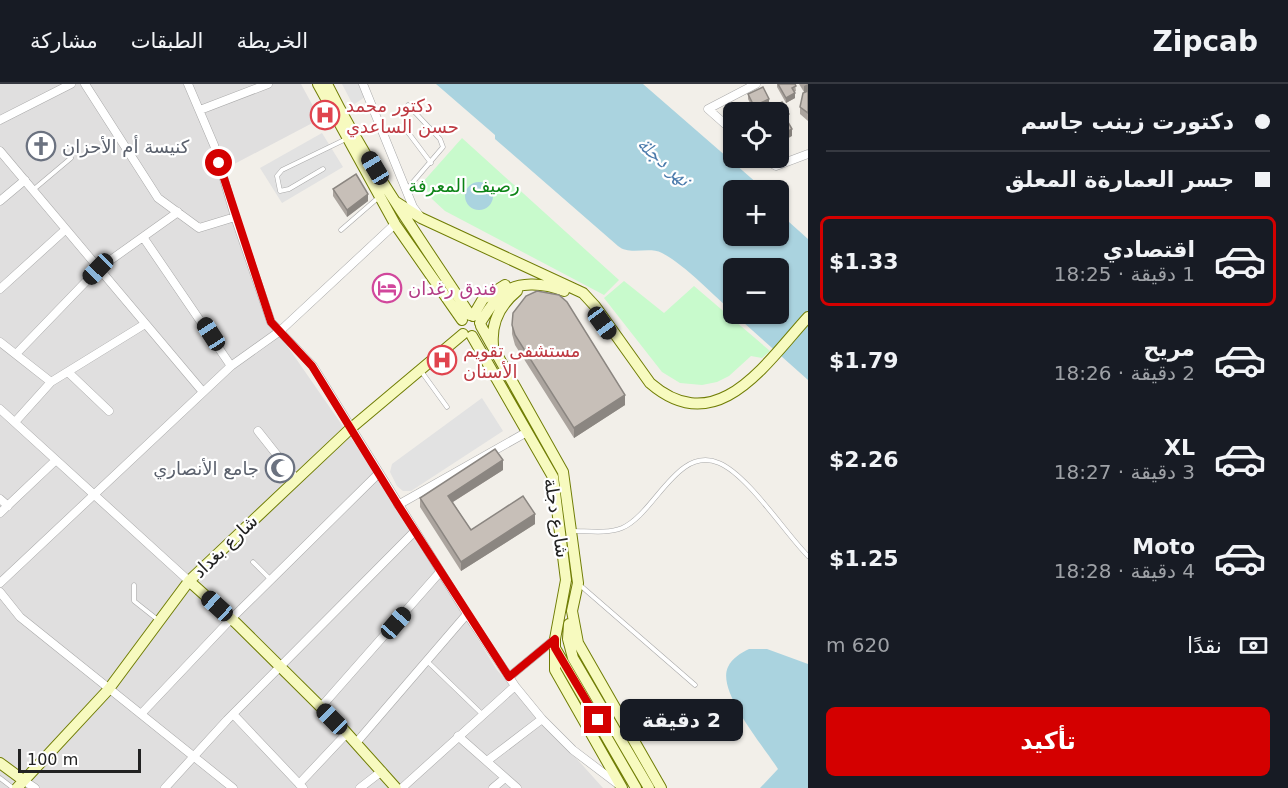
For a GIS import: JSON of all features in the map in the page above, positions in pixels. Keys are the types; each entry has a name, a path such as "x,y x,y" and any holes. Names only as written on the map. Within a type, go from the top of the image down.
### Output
{"main road":[{"name":"شارع دجلة","path":"318,84 346,139 395,224 494,348 563,472 578,583 568,639 572,666"},
{"name":"شارع دجلة","path":"327,84 341,112 396,202 473,320"},
{"path":"396,202 421,218 578,296 591,310 639,380 655,397 687,410 718,407 747,394 808,323"},
{"path":"473,320 483,299 504,286 538,278 583,293 595,306 650,383 661,393 688,404 710,402 741,390 808,317"},
{"path":"468,335 459,326 473,320 500,295 522,286 554,283"},
{"path":"494,348 492,334 497,315 508,298 522,286"},
{"name":"شارع بغداد","path":"18,785 108,690 189,581 350,429 421,370 468,335 478,333 473,320"},
{"name":"شارع دجلة","path":"468,335 553,477 566,580 555,644 558,678 622,787"},
{"path":"189,581 321,707 396,788"},
{"name":"شارع دجلة","path":"572,611 578,643 661,788"},
{"path":"555,644 572,666 649,788"},
{"path":"572,666 636,788"},
{"path":"0,763 18,785"}],"street":[{"path":"0,120 71,84"},
{"path":"85,84 158,198 199,228 235,217"},
{"path":"188,84 214,145 235,217 271,322 312,366 440,572 515,686 542,719 573,750 622,787"},
{"path":"200,110 256,86 268,84"},
{"path":"363,84 413,207 421,218"},
{"path":"723,122 708,109 756,84"},
{"path":"0,151 203,392"},
{"path":"789,161 808,154"},
{"path":"0,201 25,180"},
{"path":"16,354 98,269 178,212"},
{"path":"0,583 231,366 280,331 395,224"},
{"path":"0,289 65,230"},
{"path":"143,237 231,366"},
{"path":"15,422 51,382 145,324"},
{"path":"0,342 51,382"},
{"path":"68,372 109,411"},
{"path":"0,409 189,581"},
{"path":"258,431 296,479"},
{"path":"398,505 527,432"},
{"path":"0,513 56,460"},
{"path":"141,714 231,619 378,474"},
{"path":"0,499 8,506"},
{"path":"165,788 233,714 415,531"},
{"path":"321,707 440,572"},
{"path":"0,592 20,617 231,787"},
{"path":"356,743 467,614"},
{"path":"509,677 555,644"},
{"path":"402,788 515,686"},
{"path":"233,714 301,786 347,733"},
{"path":"487,762 542,719"},
{"path":"458,736 517,788"},
{"path":"360,788 382,771"},
{"path":"493,788 505,778"},
{"path":"18,785 35,788"}],"lane":[{"path":"407,189 442,147 440,139 408,105"},
{"path":"407,131 431,163"},
{"path":"323,169 289,189 280,191 277,176 282,170 346,139"},
{"path":"33,190 71,158"},
{"path":"341,230 380,197"},
{"path":"421,370 447,407"},
{"path":"571,531 604,532 622,528 635,519 680,470 692,462 703,460 720,463 741,480 808,556"},
{"path":"253,562 271,581"},
{"path":"578,583 695,686"},
{"path":"134,585 134,601 159,621"},
{"path":"427,660 482,714"},
{"path":"0,778 18,785"}],"shaded area":[{"path":"0,84 301,84 320,119 221,171 272,324 367,461 497,670 603,788 0,788"},
{"path":"342,84 360,84 365,97 353,105"},
{"path":"322,133 343,167 282,203 260,168"},
{"path":"482,398 503,431 411,491 403,491 397,486 390,472 392,464"}],"green space":[{"name":"رصيف المعرفة","path":"462,138 619,280 604,295 445,211 432,199 422,183"},
{"path":"624,281 664,313 694,286 723,311 723,324 738,324 770,351 762,358 751,356 729,376 717,382 702,385 680,383 662,372 604,298"}],"water":[{"name":"نهر دجلة","path":"436,84 643,84 723,154 723,168 740,168 753,180 723,180 723,246 789,246 789,222 808,239 808,380 745,324 789,324 789,258 723,258 723,303 689,272 662,253 651,250 628,250 618,246 495,139 495,135"},
{"path":"479,182 489,186 493,196 489,206 479,210 469,206 465,196 469,186"},
{"path":"749,649 767,649 808,664 808,788 760,788 778,769 735,704 726,677 732,661"}],"building":[{"path":"778,84 795,84 796,86 792,88 795,93 786,98"},
{"path":"763,87 769,99 763,102 752,102 748,94"},
{"path":"808,91 808,113 800,107 803,93"},
{"path":"356,174 368,194 347,210 333,189"},
{"path":"537,291 559,295 567,302 625,395 574,428 515,335 512,325 513,313 526,296"},
{"path":"495,449 503,460 448,496 471,530 523,496 535,514 461,562 420,498"}],"place":[{"name":"دكتور محمد حسن الساعدي","path":"325,115"},
{"name":"كنيسة أم الأحزان","path":"41,146"},
{"name":"فندق رغدان","path":"387,288"},
{"name":"مستشفى تقويم الأسنان","path":"442,360"},
{"name":"جامع الأنصاري","path":"280,468"}],"route":[{"path":"219,163 271,322 312,366 509,677 555,639 555,648 598,720"}]}
